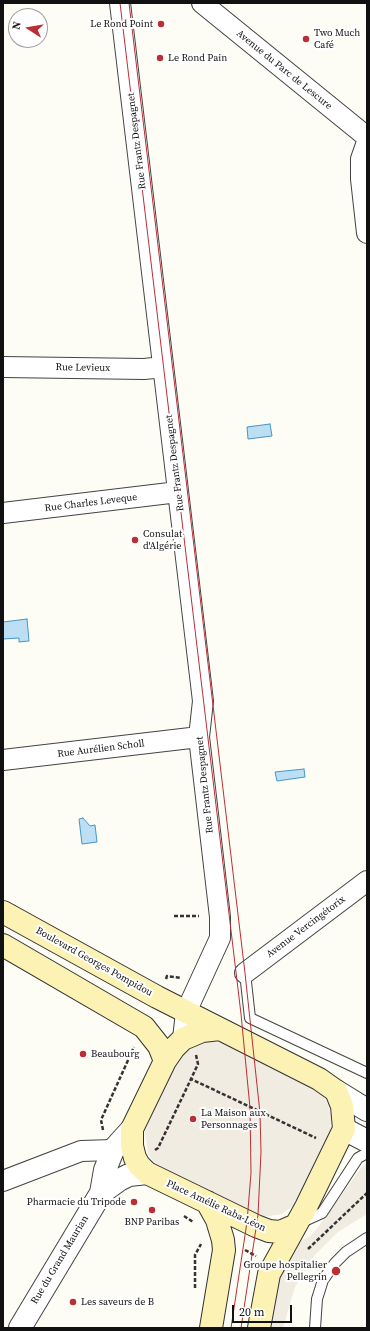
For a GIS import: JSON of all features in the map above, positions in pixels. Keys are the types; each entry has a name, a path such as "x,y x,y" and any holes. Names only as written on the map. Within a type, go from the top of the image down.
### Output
{"main road":[{"name":"Boulevard Georges Pompidou","path":"3,912 186,1012"},
{"path":"3,945 144,1027 159,1046 165,1060"},
{"path":"186,1012 319,1079 336,1092 342,1106 339,1138 296,1225 274,1264 264,1296 259,1328"},
{"path":"141,1165 132,1146 132,1129 165,1060 183,1039 202,1031 220,1029"},
{"name":"Place Amélie Raba-Léon","path":"141,1165 207,1202 269,1231 280,1232 296,1225"},
{"path":"207,1202 217,1220 223,1240 224,1250 211,1328"}],"street":[{"name":"Rue Frantz Despagnet","path":"120,3 203,701 199,738 219,909 220,938 186,1012 183,1039"},
{"name":"Avenue du Parc de Lescure","path":"202,3 367,137"},
{"path":"367,142 361,159 367,233"},
{"name":"Rue Levieux","path":"3,367 144,369 163,367"},
{"name":"Rue Charles Leveque","path":"3,513 178,492"},
{"name":"Rue Aurélien Scholl","path":"3,760 199,738"},
{"name":"Avenue Vercingétorix","path":"245,973 367,881"},
{"path":"336,1092 367,1110"},
{"name":"Rue du Grand Maurian","path":"20,1328 101,1193 107,1150 132,1129"},
{"path":"339,1138 367,1140"},
{"path":"3,1181 81,1151 107,1150"},
{"name":"Rue du Grand Maurian","path":"101,1193 119,1180 129,1175 141,1165"}],"lane":[{"path":"245,973 250,1018 366,1073"},
{"path":"296,1225 322,1213 358,1158 367,1153"},
{"path":"314,1328 317,1299 323,1280 335,1263 346,1252 367,1238"}],"path":[{"path":"174,916 197,917 208,911 219,909"},
{"path":"157,997 167,976 176,976 198,986"},
{"path":"107,1150 101,1120 144,1027"},
{"path":"141,1165 148,1154 158,1148 198,1064 196,1055 189,1049 183,1039"},
{"path":"191,1079 339,1138"},
{"path":"178,1213 196,1224"},
{"path":"223,1240 274,1264"}],"shaded area":[{"path":"208,1041 229,1044 320,1091 328,1104 331,1114 330,1136 296,1204 282,1214 263,1217 160,1168 148,1154 145,1133 147,1126 172,1072 185,1052 201,1043"},
{"path":"367,1163 367,1214 338,1232 314,1256 295,1287 283,1328 266,1328 274,1281 294,1245 310,1236 316,1230 361,1168"}],"water":[{"path":"270,424 272,436 248,439 247,427"},
{"path":"27,619 29,641 19,642 19,638 3,639 3,622"},
{"path":"304,769 305,777 277,781 275,772"},
{"path":"83,818 90,826 95,825 97,842 82,844 79,819"}],"tram line":[{"path":"120,3 241,1014 250,1108 251,1173 247,1222 231,1328"},
{"path":"129,3 245,973 260,1113 261,1152 258,1215 241,1328"}],"place":[{"name":"Le Rond Point","path":"161,24"},
{"name":"Two Much Café","path":"306,39"},
{"name":"Le Rond Pain","path":"160,58"},
{"name":"Consulat d'Algérie","path":"135,540"},
{"name":"Beaubourg","path":"83,1054"},
{"name":"La Maison aux Personnages","path":"193,1119"},
{"name":"Pharmacie du Tripode","path":"134,1202"},
{"name":"BNP Paribas","path":"152,1210"},
{"name":"Groupe hospitalier Pellegrin","path":"336,1271"},
{"name":"Les saveurs de B","path":"73,1302"}]}
